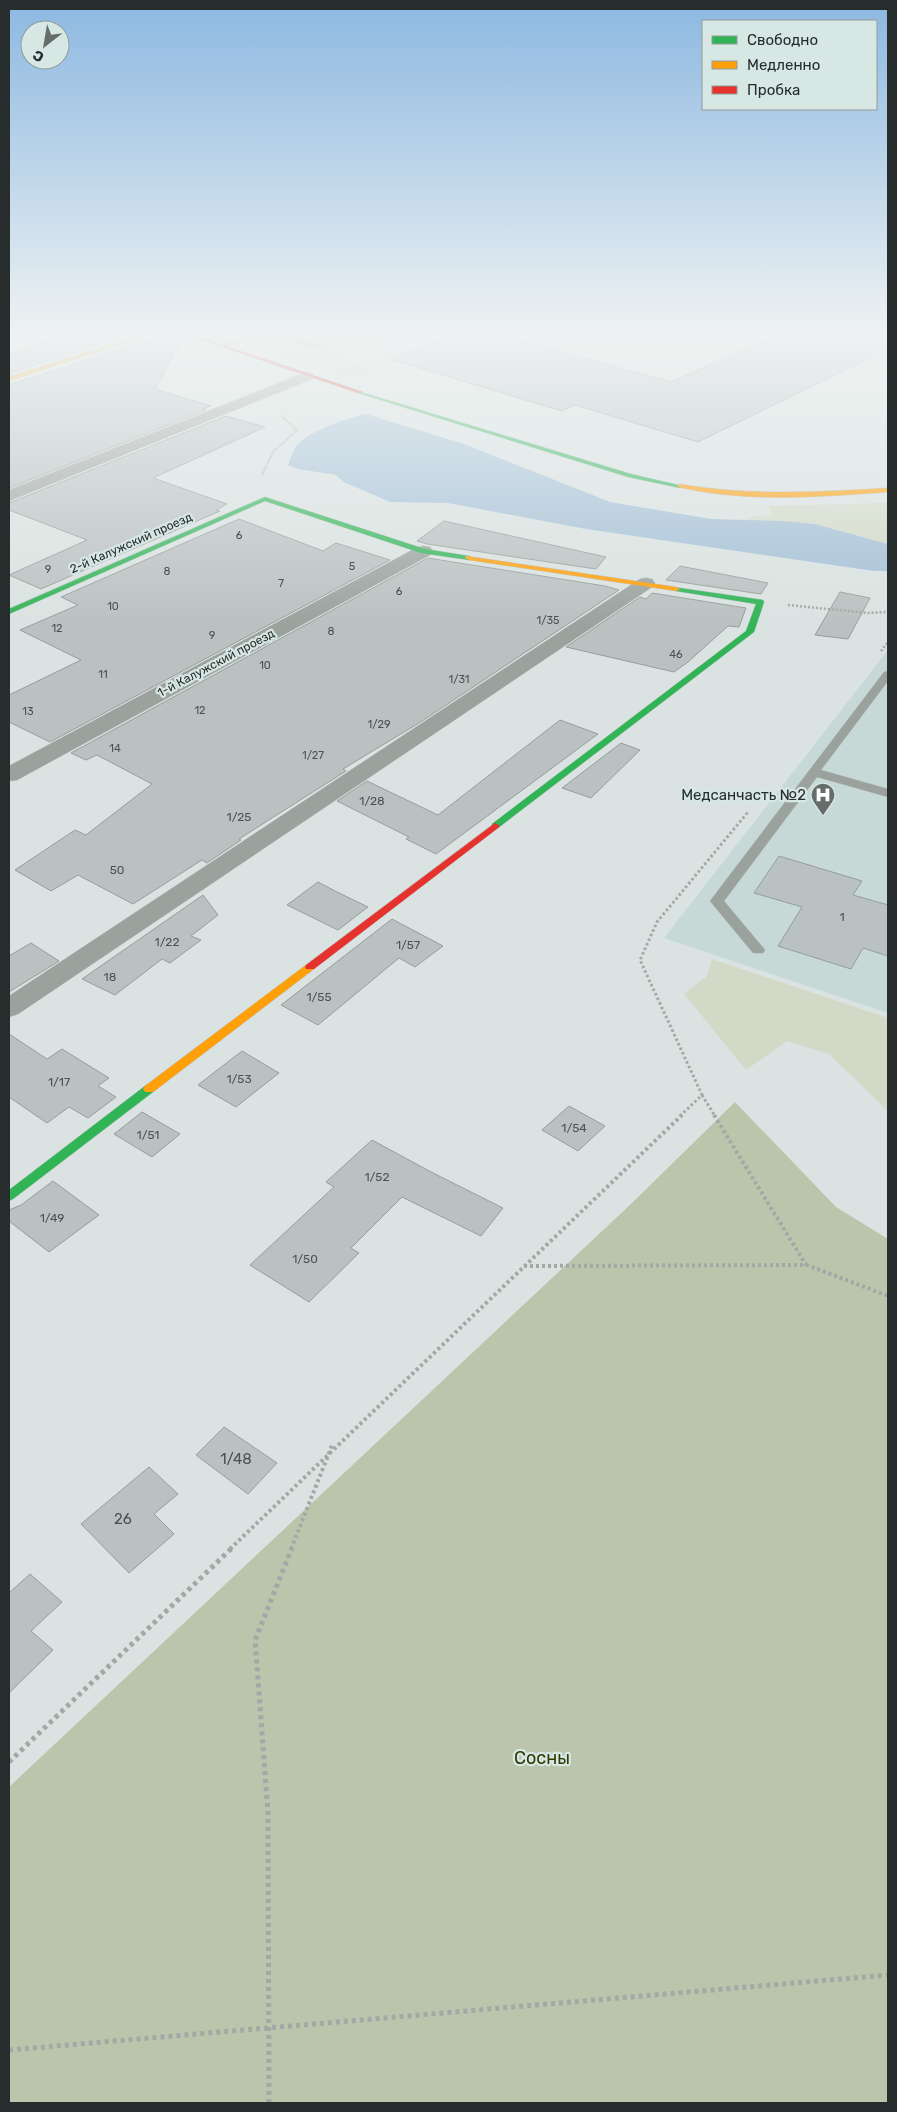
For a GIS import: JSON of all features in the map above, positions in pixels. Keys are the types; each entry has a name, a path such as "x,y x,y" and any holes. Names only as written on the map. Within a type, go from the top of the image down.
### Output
{"street":[{"path":"9,496 171,431"},
{"path":"483,431 630,476 707,492 783,496 888,490"},
{"path":"9,1196 750,632 760,602 646,583 424,551 265,499"},
{"name":"2-й Калужский проезд","path":"9,612 265,499"},
{"name":"1-й Калужский проезд","path":"9,775 424,551"},
{"path":"9,1008 646,583"},
{"path":"9,751 32,763"}],"lane":[{"path":"758,950 716,901 886,680"},
{"path":"814,772 888,793"}],"path":[{"path":"265,499 260,489 263,470 273,452 295,431"},
{"path":"760,602 866,613 888,612"},
{"path":"640,960 702,1095 807,1265"},
{"path":"9,1762 702,1095"},
{"path":"524,1266 807,1265 888,1296"},
{"path":"269,2103 268,1813 255,1640 333,1443"},
{"path":"9,2050 269,2026 888,1974"}],"shaded area":[{"name":"Медсанчасть №2","path":"888,650 888,1013 664,938"}],"green space":[{"path":"888,503 888,544 815,524 783,521 740,521 755,516 772,515 767,506"},
{"path":"712,959 888,1018 888,1111 829,1054 787,1041 746,1070 684,994 707,976"},
{"name":"Сосны","path":"735,1102 836,1207 888,1239 888,2103 9,2103 9,1787 631,1204"}],"water":[{"path":"319,431 420,431 464,444 610,502 711,519 815,524 888,544 888,571 874,571 586,529 448,503 390,502 344,482 336,475 298,469 288,465 298,444"}],"building":[{"path":"9,431 154,431 9,488"},
{"path":"190,431 257,431 153,478 227,504 216,510 220,511 41,589 9,575 87,540 9,510 9,503"},
{"path":"660,431 721,431 698,442"},
{"path":"239,519 323,551 336,543 390,560 50,742 9,722 9,695 81,660 20,630 78,605 61,597"},
{"path":"444,521 606,557 596,569 417,541"},
{"path":"428,558 605,586 619,590 419,723 343,769 346,771 239,839 241,840 207,863 202,860 133,904 78,875 51,891 15,870 75,830 86,835 152,784 97,755 86,760 71,753"},
{"path":"680,566 768,583 761,594 666,580"},
{"path":"840,592 870,598 848,639 815,635"},
{"path":"652,593 746,608 739,627 728,626 674,672 566,647 640,597 646,599"},
{"path":"560,720 598,734 436,854 406,839 409,837 337,801 367,781 438,815"},
{"path":"621,743 640,750 591,798 562,788"},
{"path":"779,856 862,881 853,895 888,905 888,956 863,948 851,969 778,946 802,907 754,893"},
{"path":"318,882 368,907 338,930 287,905"},
{"path":"203,895 218,915 191,936 201,940 170,963 162,959 115,995 82,979"},
{"path":"392,919 443,946 415,967 399,958 318,1025 281,1005"},
{"path":"31,943 59,961 9,992 9,956"},
{"path":"9,1034 47,1059 62,1049 109,1078 98,1086 116,1097 88,1118 69,1107 47,1123 9,1097"},
{"path":"242,1051 279,1073 236,1107 198,1085"},
{"path":"569,1106 605,1126 578,1151 542,1130"},
{"path":"142,1112 180,1134 152,1157 114,1134"},
{"path":"372,1140 503,1208 481,1236 402,1197 351,1248 359,1253 309,1302 250,1265 334,1187 326,1182"},
{"path":"53,1181 99,1215 49,1252 9,1221 9,1210 21,1205"},
{"path":"224,1427 277,1463 248,1494 196,1455"},
{"path":"149,1467 178,1494 154,1514 174,1534 129,1573 81,1524"},
{"path":"30,1574 62,1602 31,1631 53,1650 9,1693 9,1593"}],"traffic: fast":[{"path":"484,431 630,476 680,486"},
{"path":"9,612 265,499 424,551 469,558"},
{"path":"495,826 750,632 760,602 676,589"},
{"path":"9,1196 149,1089"}],"traffic: slow":[{"path":"680,486 706,491 758,495 888,490"},
{"path":"469,558 676,589"},
{"path":"149,1089 310,967"}],"traffic: jam":[{"path":"310,967 495,826"}],"place":[{"name":"Медсанчасть №2","path":"823,816"}]}
